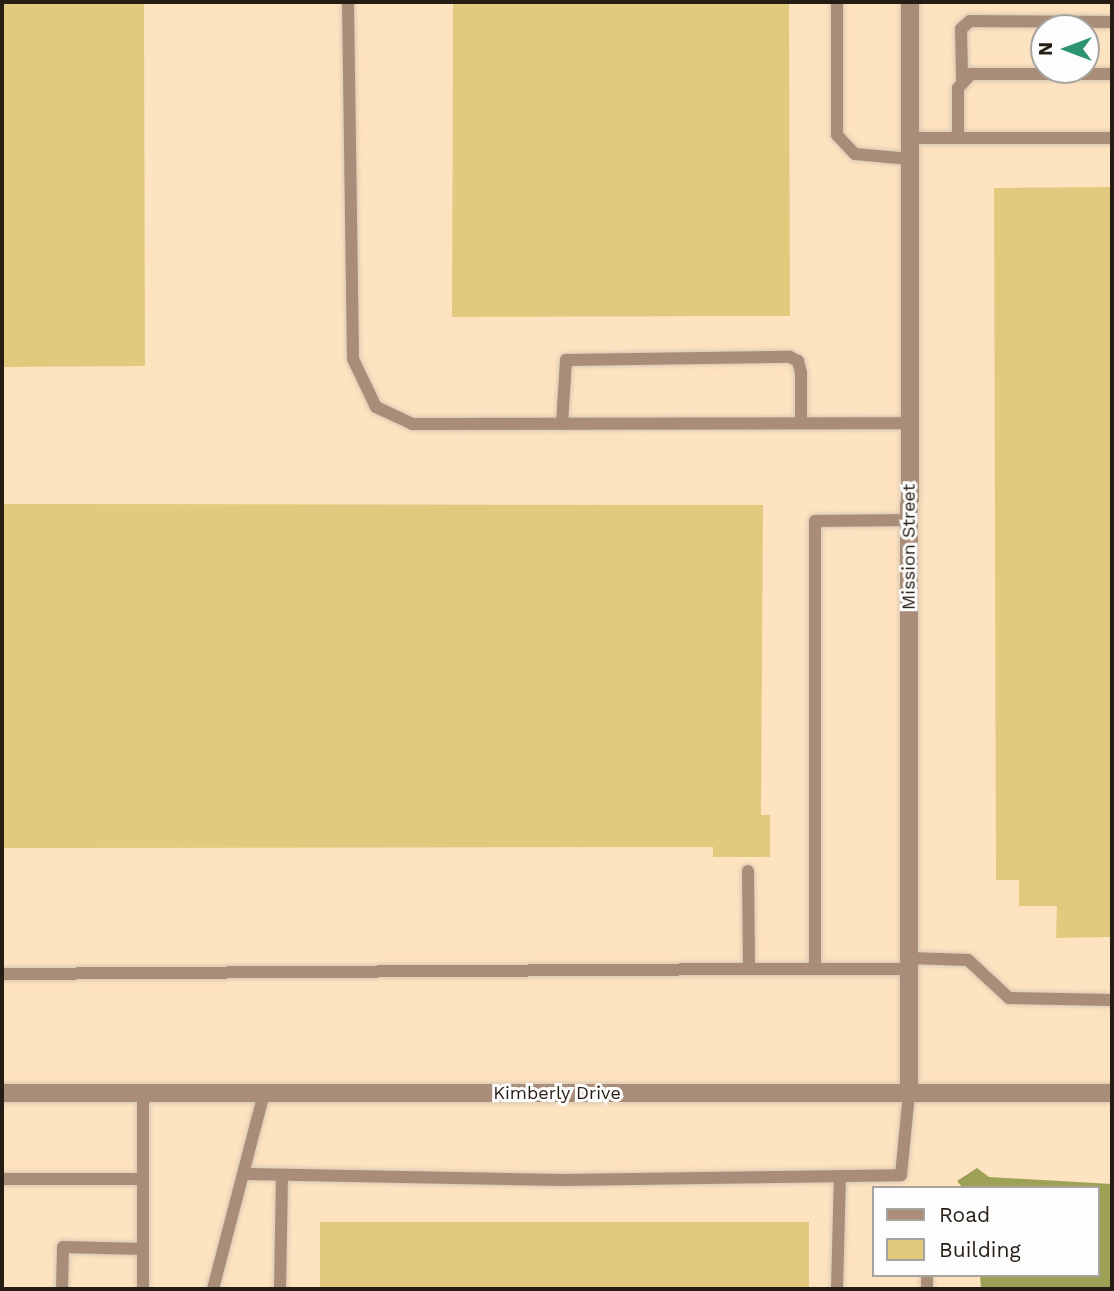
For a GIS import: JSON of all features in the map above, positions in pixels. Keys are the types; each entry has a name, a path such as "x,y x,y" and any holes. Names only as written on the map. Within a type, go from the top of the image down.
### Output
{"street":[{"name":"Mission Street","path":"909,1093 910,2"},
{"name":"Kimberly Drive","path":"2,1093 1112,1093"}],"lane":[{"path":"348,2 354,359 366,395 389,416 412,424 910,423"},
{"path":"837,2 837,135 855,154 910,159"},
{"path":"958,138 962,79 961,29 970,21 1112,22"},
{"path":"962,79 971,74 1112,74"},
{"path":"910,138 1112,138"},
{"path":"562,424 566,360 790,357 798,361 801,373 801,423"},
{"path":"815,969 815,521 909,520"},
{"path":"748,871 748,969"},
{"path":"2,974 815,969 968,960 1009,998 1112,1000"},
{"path":"143,1093 143,1289"},
{"path":"214,1289 247,1174 264,1093"},
{"path":"247,1174 562,1180 840,1176 903,1181 909,1093"},
{"path":"280,1289 282,1175"},
{"path":"837,1289 840,1176"},
{"path":"2,1179 143,1179"},
{"path":"62,1289 63,1247 143,1249"}],"shaded area":[{"path":"2,2 1112,2 1112,1289 2,1289"},
{"path":"977,1168 989,1177 1112,1184 1112,1289 981,1289 980,1277 1100,1277 1100,1186 961,1186 957,1181"}],"building":[{"path":"2,2 144,2 145,366 2,367"},
{"path":"453,2 789,2 790,316 452,317"},
{"path":"1112,187 1112,937 1056,938 1057,906 1019,906 1019,880 996,880 994,188"},
{"path":"2,504 763,505 761,815 770,815 770,857 713,857 713,847 2,848"},
{"path":"320,1222 809,1222 809,1289 320,1289"}]}
